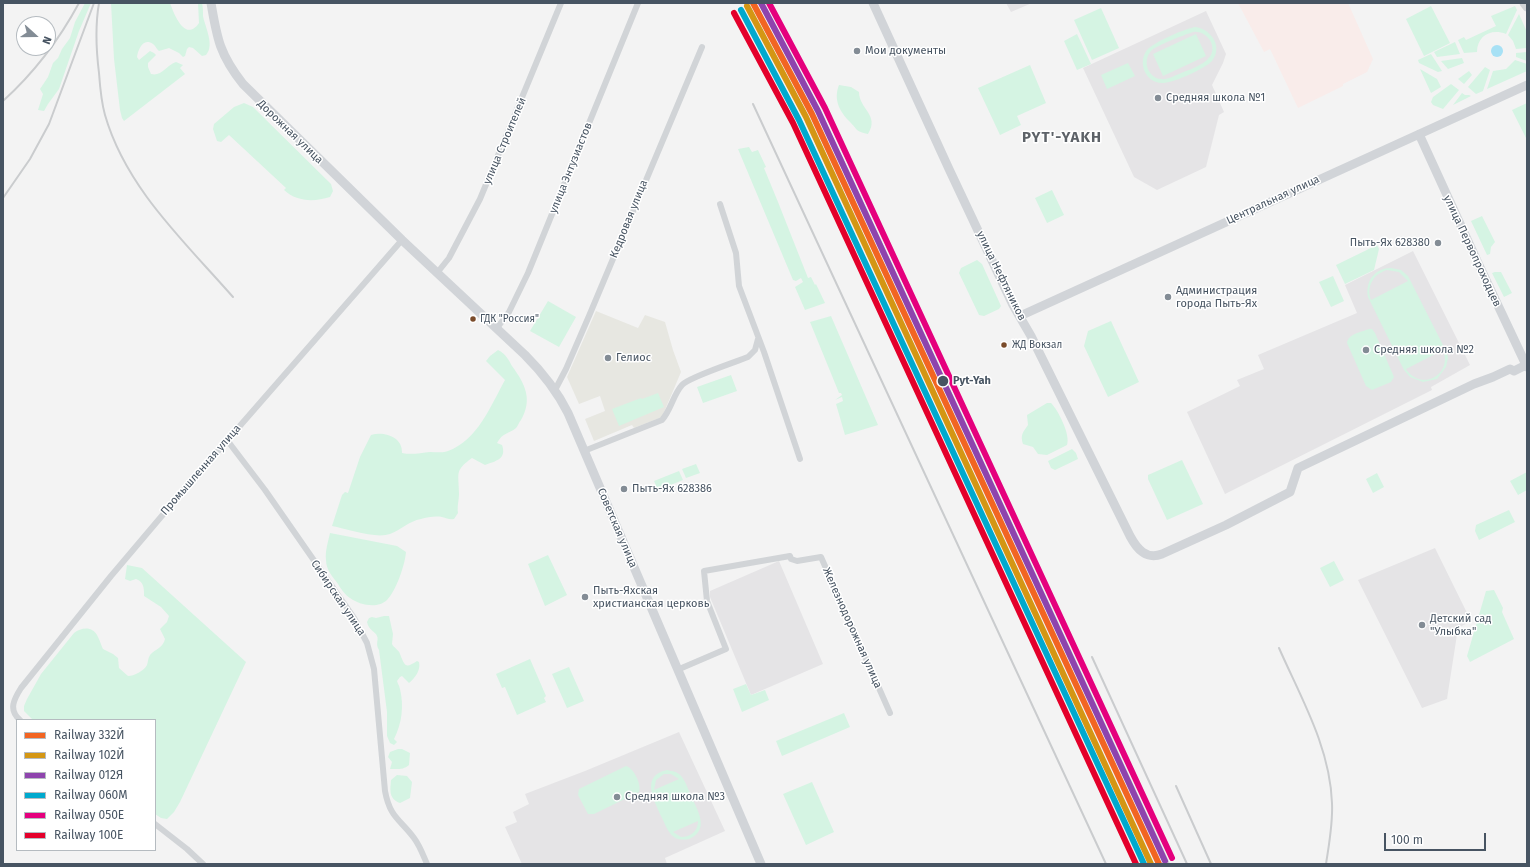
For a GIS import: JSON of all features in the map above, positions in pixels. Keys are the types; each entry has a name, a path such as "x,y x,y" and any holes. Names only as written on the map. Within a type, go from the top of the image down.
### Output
{"street":[{"name":"Дорожная улица","path":"211,3 215,27 222,52 226,61 243,84 402,240"},
{"name":"улица Строителей","path":"437,273 449,258 480,199 561,3"},
{"name":"улица Энтузиастов","path":"497,328 509,312 528,273 638,3"},
{"name":"улица Нефтяников","path":"873,3 1013,305 1031,336 1135,546 1144,554 1155,556 1194,540 1290,492 1298,468 1474,384 1493,377 1510,368 1514,371 1527,366"},
{"path":"1524,3 1527,7"},
{"name":"Кедровая улица","path":"555,390 584,329 702,47"},
{"name":"Центральная улица","path":"1020,316 1527,85"},
{"name":"улица Первопроходцев","path":"1419,134 1527,366"},
{"path":"720,204 736,254 739,286 800,458"},
{"name":"Советская улица","path":"402,240 535,364 555,390 568,414 761,864"},
{"name":"Промышленная улица","path":"19,719 14,713 13,708 14,699 21,688 111,576 227,440 402,240"},
{"path":"584,451 662,420 678,391 685,382 748,358 755,350 758,338"},
{"name":"Сибирская улица","path":"227,440 265,490 354,618 367,643 375,676 384,784 387,801 393,815 417,842 427,864"},
{"name":"Железнодорожная улица","path":"677,670 726,649 706,601 704,571 790,556 791,559 797,561 821,557 890,713"},
{"path":"156,825 191,852 203,864"}],"shaded area":[{"path":"1006,3 1032,3 1011,12"},
{"path":"1238,3 1348,3 1373,59 1367,72 1343,84 1343,86 1298,108 1270,49 1264,52"},
{"name":"Средняя школа №1","path":"1206,11 1226,54 1212,85 1224,112 1219,115 1206,167 1157,190 1134,177 1083,68"},
{"name":"Средняя школа №2","path":"1413,251 1470,365 1431,387 1432,390 1225,494 1187,412 1240,386 1237,380 1264,369 1258,355 1357,313 1345,285"},
{"path":"596,311 638,328 645,315 665,322 681,372 662,417 634,428 632,425 594,441 585,419 605,411 600,396 579,404 567,377"},
{"name":"Детский сад \"Улыбка\"","path":"1435,548 1471,621 1458,628 1447,699 1422,708 1358,580"},
{"path":"779,561 823,664 751,695 710,597 710,591"},
{"name":"Средняя школа №3","path":"679,732 725,831 665,858 667,864 522,864 505,827 517,822 513,812 529,804 525,794"}],"green space":[{"path":"85,3 91,3 79,31 59,89 44,111 38,110 43,94 40,89 48,77 53,63 58,58 62,49 70,38 75,22"},
{"path":"111,3 170,3 174,14 181,25 189,30 194,28 199,23 198,3 202,3 203,16 210,41 209,51 206,55 202,56 193,48 189,47 185,56 183,57 179,53 169,48 159,51 153,44 149,42 144,43 140,48 137,57 139,60 150,51 156,55 148,63 151,74 158,74 176,62 183,65 180,68 185,74 124,121 120,110 114,59"},
{"path":"1431,6 1450,43 1424,56 1406,19"},
{"path":"1515,6 1517,10 1506,34 1500,32 1490,33 1479,42 1477,52 1464,53 1458,40 1464,37 1466,40 1496,26 1491,16"},
{"path":"1101,8 1119,48 1092,60 1074,20"},
{"path":"1519,14 1527,32 1527,48 1516,49 1513,41 1508,35"},
{"path":"1196,27 1202,29 1211,35 1216,45 1215,56 1212,61 1196,71 1167,83 1152,80 1148,76 1143,66 1144,55 1147,50 1163,39","holes":["1193,32 1198,32 1207,37 1212,46 1211,56 1207,60 1201,65 1170,78 1161,79 1153,76 1147,64 1148,55 1151,51 1177,38"]},
{"path":"1077,34 1091,64 1077,70 1064,41"},
{"path":"1196,34 1206,56 1163,76 1153,54"},
{"path":"1455,42 1460,54 1437,57 1434,52"},
{"path":"1527,52 1527,61 1516,57 1516,53"},
{"path":"1431,54 1442,71 1438,72 1419,63 1418,60"},
{"path":"1462,58 1464,63 1448,69 1441,61"},
{"path":"1515,60 1527,64 1527,71 1487,89 1493,71 1506,69"},
{"path":"1128,63 1135,76 1107,89 1101,75"},
{"path":"1030,65 1046,103 1017,116 1021,125 1000,135 978,88"},
{"path":"1485,67 1490,70 1483,91 1476,94 1468,87"},
{"path":"1420,69 1437,79 1441,87 1431,93"},
{"path":"1469,71 1472,75 1464,84 1458,79"},
{"path":"1451,84 1459,90 1443,109 1433,105 1431,102 1433,97"},
{"path":"839,85 851,87 859,92 862,103 872,122 868,134 857,130 846,118 838,105 837,90"},
{"path":"1462,93 1471,96 1453,105"},
{"path":"244,103 253,107 331,184 333,191 330,197 318,200 306,200 294,197 284,190 286,188 229,135 221,142 217,141 213,129 214,124 234,107"},
{"path":"1527,103 1527,140 1512,110"},
{"path":"749,147 752,152 758,150 766,167 764,168 808,278 811,277 815,285 816,284 825,303 805,310 795,287 803,282 801,278 796,281 793,280 738,149"},
{"path":"1052,190 1064,215 1047,223 1035,198"},
{"path":"1482,216 1495,242 1491,247 1490,254 1487,255 1471,221"},
{"path":"1377,245 1379,249 1374,270 1345,284 1336,265"},
{"path":"977,260 982,264 1001,306 999,309 984,316 979,315 959,273 961,268"},
{"path":"1391,268 1401,270 1408,276 1447,353 1448,358 1446,367 1437,379 1423,382 1410,377 1404,370 1368,297 1367,291 1372,276 1380,270","holes":["1387,270 1399,272 1408,281 1371,300 1369,290 1374,278","1443,350 1445,359 1444,367 1434,378 1427,380 1420,379 1412,376 1406,369"]},
{"path":"1501,272 1512,293 1504,297 1492,273"},
{"path":"1333,276 1344,301 1331,307 1319,282"},
{"path":"548,301 576,317 559,347 530,331"},
{"path":"831,316 878,425 845,435 836,404 843,401 842,397 835,400 842,395 839,393 810,322"},
{"path":"1111,321 1139,382 1108,397 1084,346 1088,331"},
{"path":"1372,329 1375,333 1394,377 1391,382 1372,390 1366,386 1347,343 1352,335"},
{"path":"498,350 506,357 524,385 527,398 525,412 517,427 499,439 497,443 502,445 503,450 500,459 485,465 472,458 462,466 458,477 458,513 454,519 442,517 423,518 390,534 384,535 369,534 332,526 342,495 345,492 348,493 360,457 371,435 381,434 392,436 399,443 402,453 409,454 446,452 468,439 489,411 505,380 486,361"},
{"path":"731,375 737,391 703,403 697,387"},
{"path":"658,393 664,407 619,426 612,409"},
{"path":"1047,403 1051,403 1057,411 1066,429 1068,441 1067,445 1047,455 1038,454 1033,447 1023,444 1022,436 1028,425 1027,415"},
{"path":"1072,449 1076,453 1078,459 1055,470 1051,468 1048,461"},
{"path":"1182,460 1203,504 1167,520 1148,479 1148,475"},
{"path":"696,464 700,473 686,478 682,469"},
{"path":"679,471 683,480 658,490 654,481"},
{"path":"1527,472 1527,490 1518,495 1510,481"},
{"path":"1377,473 1384,487 1373,493 1366,479"},
{"path":"1509,510 1515,522 1479,540 1475,531 1476,525"},
{"path":"330,533 397,546 406,552 400,578 394,591 387,600 383,603 368,605 358,603 345,594 330,573 326,564 326,550"},
{"path":"548,555 567,595 545,606 528,564"},
{"path":"1334,561 1344,580 1330,587 1320,568"},
{"path":"127,565 142,568 246,662 180,802 174,812 167,819 161,818 156,815 156,719 32,719 24,711 24,706 27,699 41,674 77,631 90,629 96,633 103,649 118,658 119,668 128,676 136,674 144,669 150,655 164,642 165,639 160,629 167,622 169,616 161,607 144,596 144,588 141,582 136,579 130,581 125,579"},
{"path":"1494,590 1503,608 1502,612 1514,639 1470,662 1467,656 1486,591"},
{"path":"389,616 393,634 392,644 399,653 404,664 410,665 417,661 419,662 417,674 409,683 402,676 397,681 400,688 402,708 399,727 394,739 397,742 394,745 390,743 387,736 387,712 377,638 376,634 369,627 367,622 369,618"},
{"path":"530,659 546,696 544,698 546,702 517,715 505,687 502,688 496,674"},
{"path":"569,667 584,701 567,708 552,674"},
{"path":"746,684 751,695 765,690 769,700 742,712 733,689"},
{"path":"844,713 850,727 782,756 776,741"},
{"path":"402,749 410,753 409,765 398,769 390,769 392,762 388,757 390,752"},
{"path":"626,766 632,770 637,777 640,789 639,792 594,814 588,814 578,795 579,789"},
{"path":"667,770 679,774 686,784 697,808 701,825 699,831 689,839 681,840 672,835 655,803 651,783 654,777","holes":["664,774 671,774 679,779 654,790 656,780","698,821 697,828 691,835 681,837 673,832"]},
{"path":"397,775 407,776 412,782 410,798 400,803 392,797 391,794 391,780"},
{"path":"812,782 834,832 806,845 783,794"}],"water":[{"path":"1495,45 1499,45 1503,51 1499,57 1495,57 1491,53 1491,49"}],"railway":[{"path":"3,101 36,68 63,31 79,3"},
{"path":"3,198 30,159 49,124 94,3"},
{"path":"99,3 96,38 100,89 105,115 115,141 127,166 158,212 233,297"},
{"path":"759,3 842,158 1169,864"},
{"path":"753,104 1106,864"},
{"path":"1279,648 1313,723 1326,762 1332,803 1332,819 1326,864"},
{"path":"1092,657 1187,864"},
{"path":"1176,786 1211,864"}],"rail line":[{"name":"332Й","path":"753,3 812,114 1159,864"},
{"name":"012Я","path":"761,3 818,111 1165,861"},
{"name":"050Е","path":"769,3 825,108 1172,858"},
{"name":"102Й","path":"747,6 806,117 1151,864"},
{"name":"060М","path":"741,10 799,120 1144,864"},
{"name":"100Е","path":"734,13 793,123 1136,864"}],"place":[{"name":"Мои документы","path":"857,51"},
{"name":"Средняя школа №1","path":"1158,98"},
{"name":"Пыть-Ях 628380","path":"1438,243"},
{"name":"Администрация города Пыть-Ях","path":"1168,297"},
{"name":"ГДК \"Россия\"","path":"473,319"},
{"name":"ЖД Вокзал","path":"1004,345"},
{"name":"Средняя школа №2","path":"1366,350"},
{"name":"Гелиос","path":"608,358"},
{"name":"Pyt-Yah","path":"943,381"},
{"name":"Пыть-Ях 628386","path":"624,489"},
{"name":"Пыть-Яхская христианская церковь","path":"585,597"},
{"name":"Детский сад \"Улыбка\"","path":"1422,625"},
{"name":"Средняя школа №3","path":"617,797"}],"district":[{"name":"PYT'-YAKH","path":"1062,138"}]}
